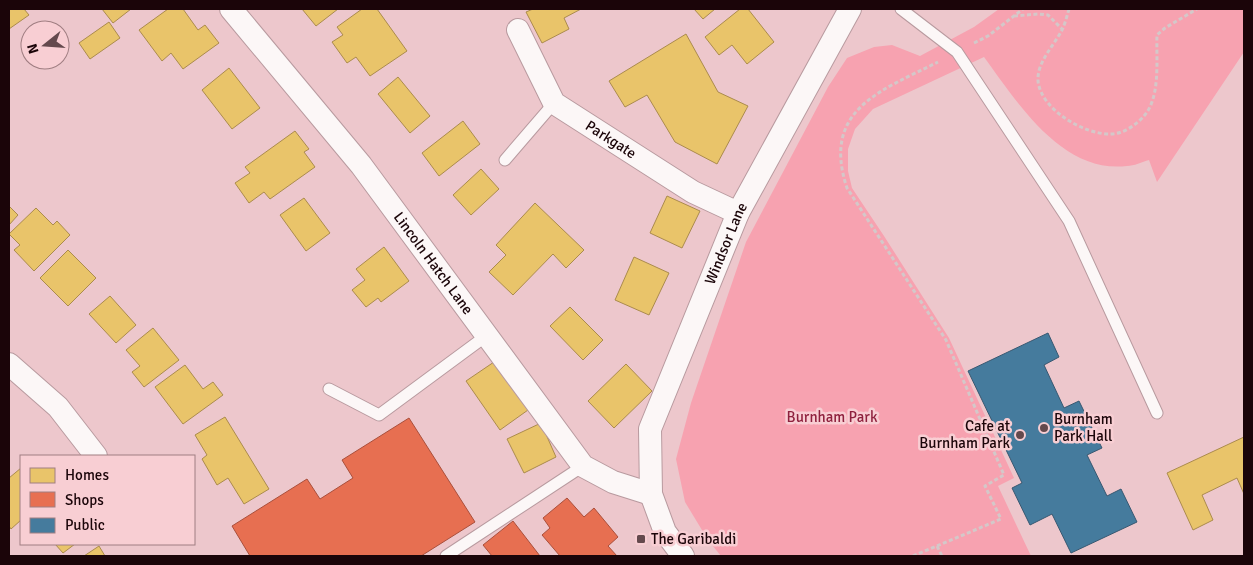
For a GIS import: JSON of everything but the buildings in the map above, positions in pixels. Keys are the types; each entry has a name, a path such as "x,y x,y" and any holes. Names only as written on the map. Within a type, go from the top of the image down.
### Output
{"street":[{"name":"Lincoln Hatch Lane","path":"231,9 361,165 583,466 613,482 651,494"},
{"name":"Windsor Lane","path":"683,556 665,532 651,494 650,429 738,213 850,9"},
{"path":"518,30 554,103"},
{"name":"Parkgate","path":"554,103 693,192 738,213"},
{"path":"9,364 58,407 95,455"}],"lane":[{"path":"901,9 957,52 1069,221 1157,413"},
{"path":"505,160 554,103"},
{"path":"329,389 379,415 486,336"},
{"path":"446,556 583,466"}],"path":[{"path":"913,556 1000,519 985,486 1004,475 946,340 847,188 842,171 841,147 847,122 865,102 884,89 988,36 1023,9"},
{"path":"1069,9 1062,29 1039,68 1038,83 1042,96 1050,106 1072,123 1094,132 1112,134 1131,128 1144,116 1153,100 1157,35 1165,28 1197,9"},
{"path":"1014,16 1048,15 1062,29"},
{"path":"938,546 942,556"}],"green space":[{"name":"Burnham Park","path":"999,9 1244,9 1244,52 1157,182 1149,160 1130,166 1104,165 1082,159 1062,147 1027,113 984,57 873,109 855,129 848,149 848,171 852,188 949,338 1014,478 998,486 1031,556 721,556 708,540 685,502 676,459 691,403 746,242 828,87 847,58 874,47 892,45 920,56 974,27"}],"place":[{"name":"Burnham Park Hall","path":"1044,428"},
{"name":"Cafe at Burnham Park","path":"1020,435"},
{"name":"The Garibaldi","path":"641,539"}]}
